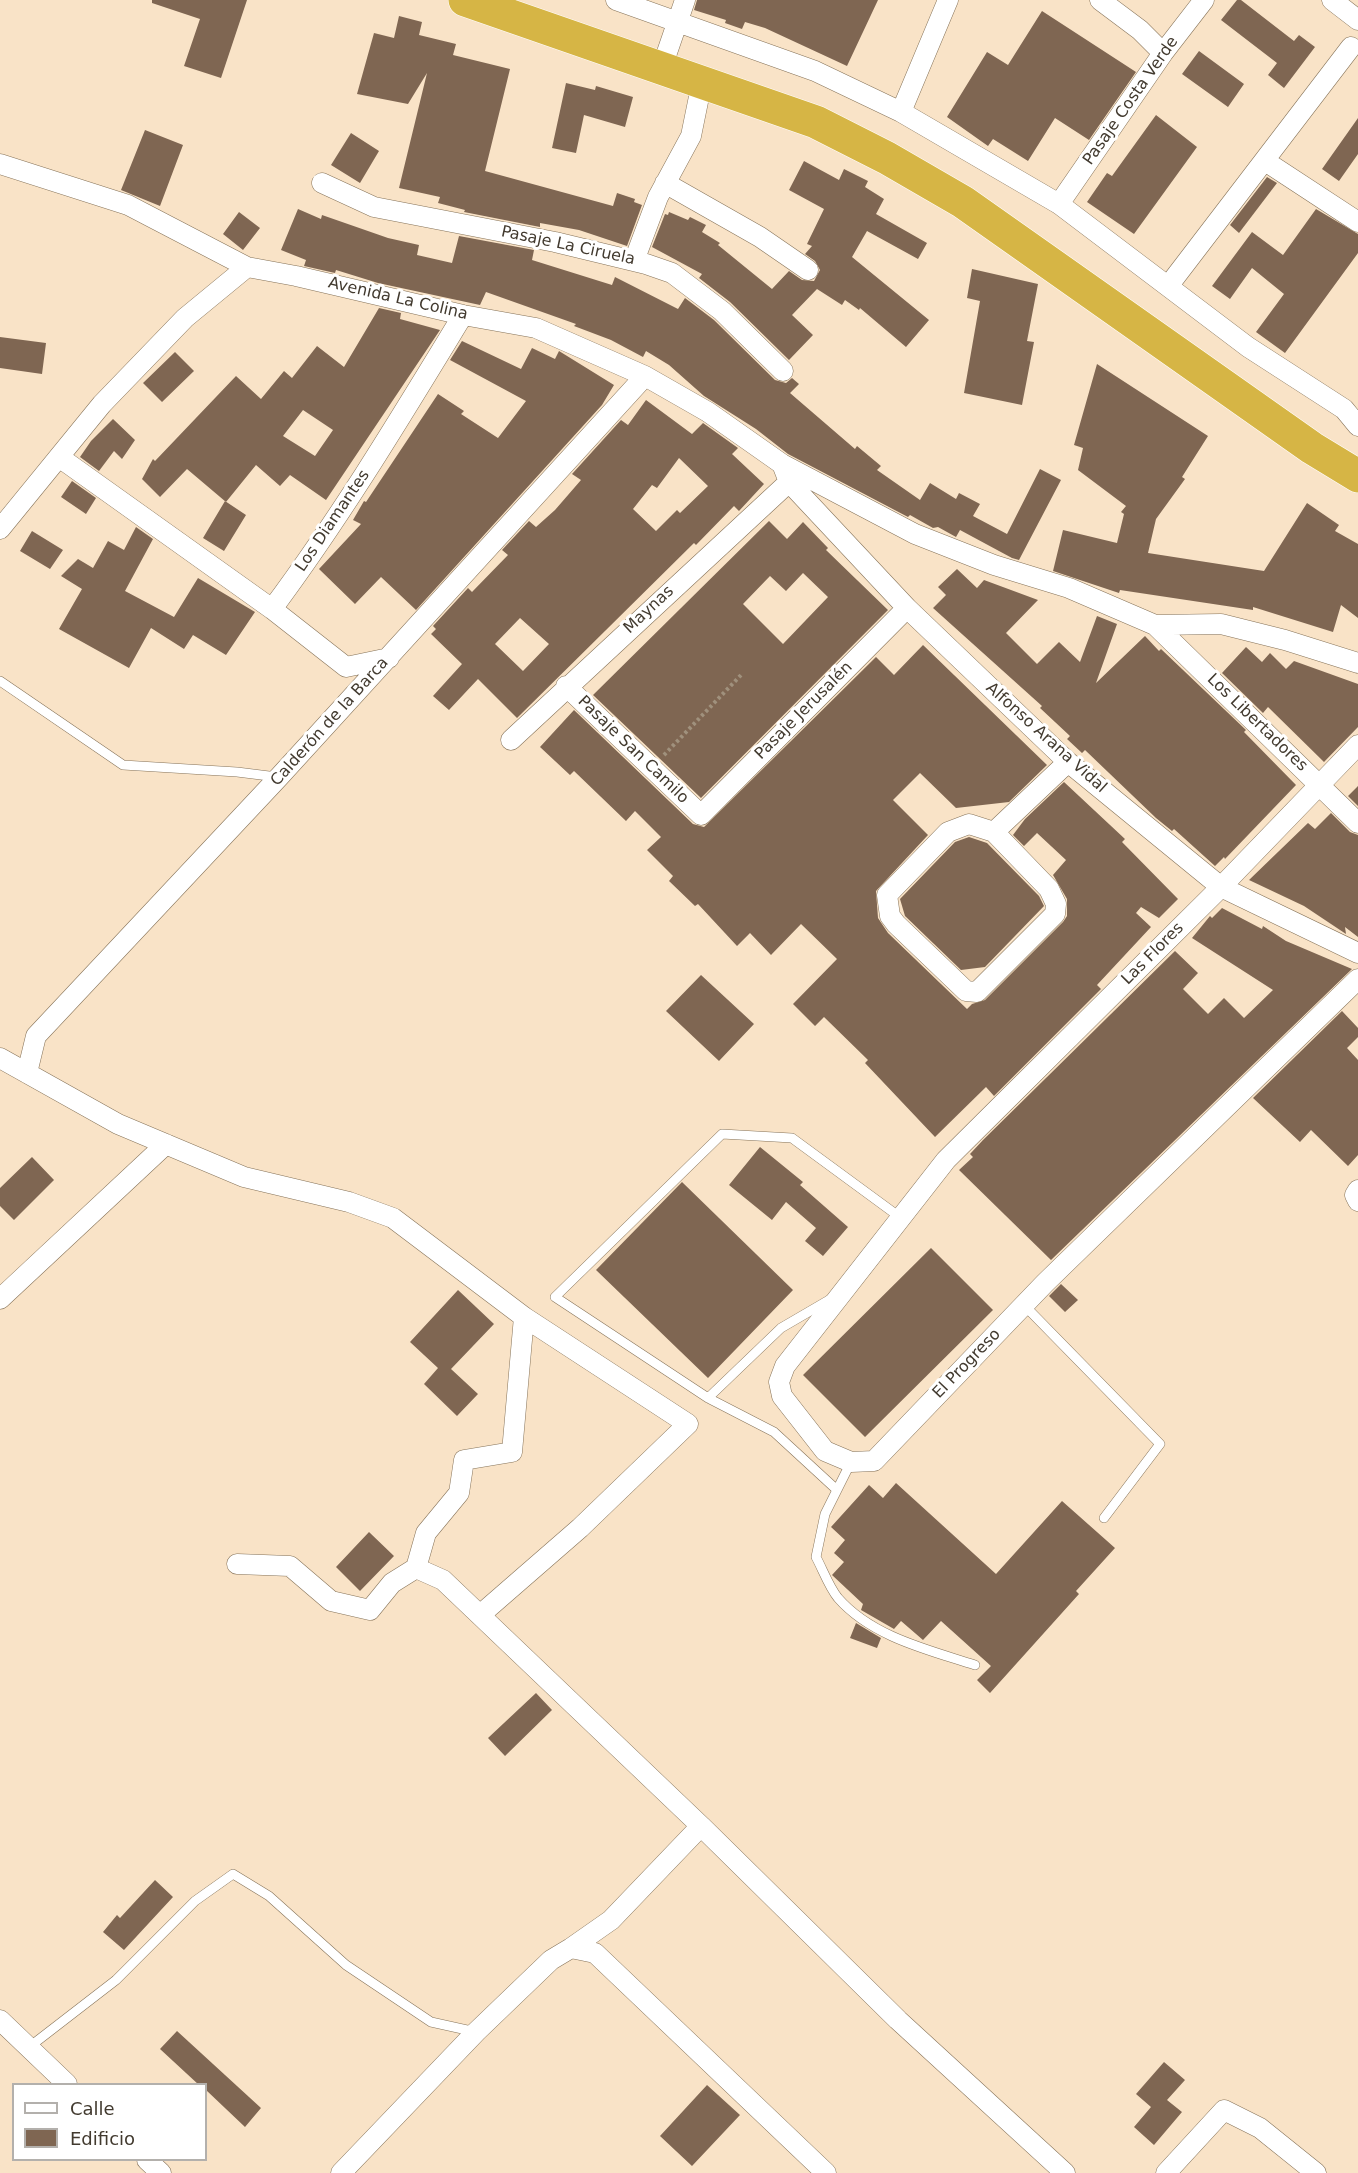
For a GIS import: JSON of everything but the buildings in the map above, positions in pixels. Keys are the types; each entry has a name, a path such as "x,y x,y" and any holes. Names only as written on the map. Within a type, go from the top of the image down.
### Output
{"highway":[{"path":"465,0 816,122 887,158 963,202 1293,435 1358,476"}],"street":[{"path":"616,0 815,71 901,112 1059,204 1248,347 1351,403 1358,426"},
{"path":"662,67 685,0"},
{"path":"901,112 948,0"},
{"path":"1100,0 1140,30 1163,52"},
{"name":"Pasaje Costa Verde","path":"1059,204 1163,52 1204,0"},
{"path":"1332,0 1358,20"},
{"path":"1169,285 1351,47"},
{"path":"634,261 649,217 691,136 702,81"},
{"path":"1265,161 1358,222"},
{"name":"Avenida La Colina","path":"0,164 128,205 248,267 463,315 536,328 645,376 708,412 785,473"},
{"name":"Pasaje La Ciruela","path":"322,183 375,207 543,240 634,261 672,273 722,311 783,370"},
{"path":"665,183 760,237 808,270"},
{"path":"0,529 102,404 185,318 248,267"},
{"name":"Los Diamantes","path":"272,609 318,546 377,456 463,315"},
{"name":"Calderón de la Barca","path":"27,1073 36,1036 279,777 645,376"},
{"path":"59,457 272,609 346,667 388,658"},
{"path":"785,473 915,534 994,565 1069,588 1155,625 1221,624 1285,640 1358,663"},
{"name":"Alfonso Arana Vidal","path":"785,473 907,608 1068,762 1221,887 1358,953"},
{"name":"Maynas","path":"511,740 785,473"},
{"name":"Pasaje Jerusalén","path":"700,815 907,608"},
{"name":"Los Libertadores","path":"1155,625 1358,823"},
{"name":"Pasaje San Camilo","path":"566,686 700,815"},
{"name":"Las Flores","path":"901,1218 946,1160 1221,887 1358,745"},
{"path":"994,832 1068,762"},
{"path":"969,824 994,832 1050,889 1056,904 1055,914 987,983 976,992 966,991 896,924 890,916 887,895 948,832 969,824"},
{"name":"El Progreso","path":"851,1462 874,1461 1024,1305 1358,979"},
{"path":"0,1058 118,1124 244,1177 349,1202 393,1218 524,1317 688,1424 580,1528 480,1615"},
{"path":"0,1299 166,1144"},
{"path":"851,1462 825,1451 782,1396 779,1382 785,1366 901,1218"},
{"path":"237,1564 290,1566 331,1600 369,1610 392,1583 416,1568 426,1533 459,1493 464,1460 512,1452 524,1317"},
{"path":"416,1568 443,1580 701,1826 898,2020 1065,2173"},
{"path":"341,2173 476,2032 552,1960 611,1920 701,1826"},
{"path":"571,1948 595,1953 823,2172"},
{"path":"0,2020 65,2083"},
{"path":"1166,2173 1224,2110 1260,2128 1316,2173"},
{"path":"148,2161 161,2173"}],"lane":[{"path":"0,681 123,765 279,777"},
{"path":"837,1490 774,1432 708,1398 555,1297 722,1134 792,1138 901,1218"},
{"path":"708,1398 781,1328 842,1293"},
{"path":"1024,1305 1160,1444 1104,1518"},
{"path":"851,1462 825,1515 816,1557 838,1597 867,1622 904,1642 975,1665"},
{"path":"28,2048 116,1980 195,1901 233,1874 269,1896 346,1965 431,2022 476,2032"}],"path":[{"path":"651,768 742,674"}]}
